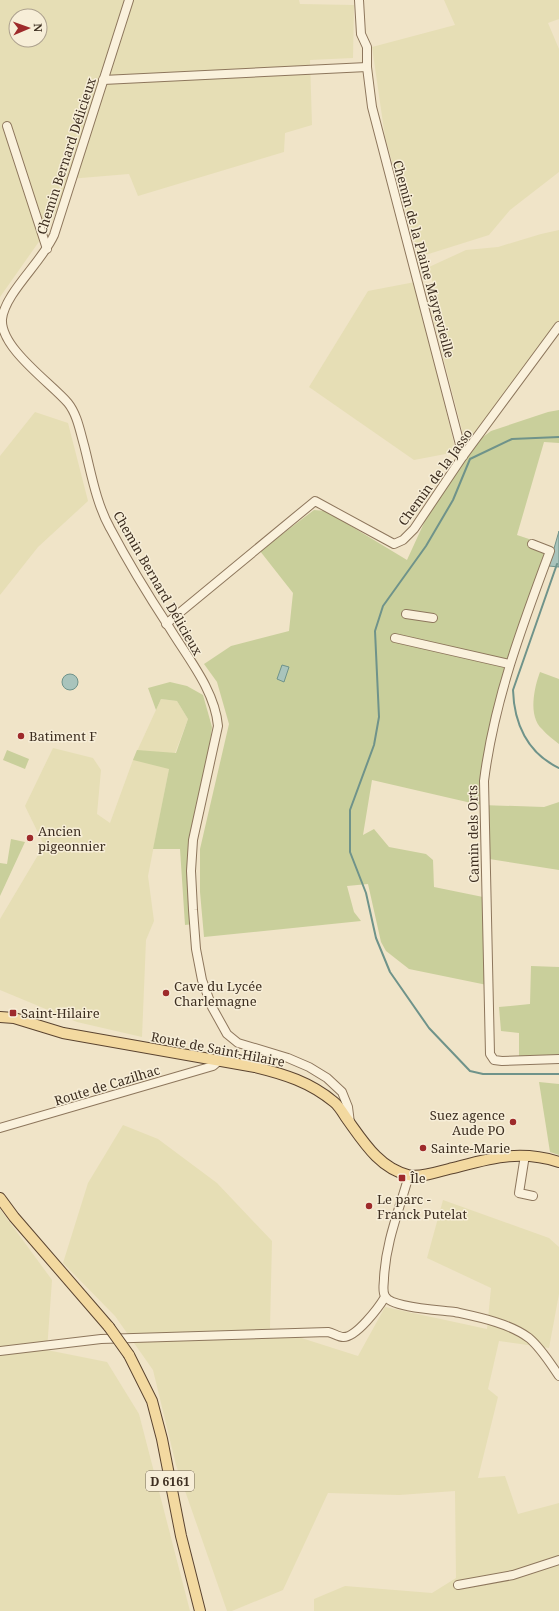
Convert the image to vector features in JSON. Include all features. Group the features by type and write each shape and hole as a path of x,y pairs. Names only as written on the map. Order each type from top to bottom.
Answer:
{"main road":[{"name":"Route de Saint-Hilaire","path":"0,1016 14,1018 64,1033 280,1073 304,1082 335,1102 375,1156 390,1168 409,1175 437,1172 511,1155 525,1155 559,1162"},
{"name":"D 6161","path":"0,1198 14,1217 109,1327 129,1355 152,1401 162,1439 181,1536 200,1611"}],"street":[{"name":"Chemin Bernard Délicieux","path":"129,0 69,190 47,249 6,305 1,320 3,330 23,360 69,404 79,424 96,494 109,527 213,700 218,726 193,840 191,871 196,949 202,980 212,1007 227,1034 238,1043 288,1058 309,1067 327,1078 342,1092 348,1107 350,1123"},
{"name":"Chemin de la Plaine Mayrevieille","path":"359,0 361,34 367,47 367,67 372,107 463,456"},
{"path":"103,80 367,67"},
{"path":"7,126 47,249"},
{"name":"Chemin de la Jasso","path":"166,624 315,501 394,544 404,540 414,529 463,456 559,326"},
{"name":"Camin dels Orts","path":"532,544 550,551 509,664 487,752 484,781 490,1054 494,1060 502,1061 559,1059"},
{"path":"406,614 433,618"},
{"path":"395,638 509,664"},
{"name":"Route de Cazilhac","path":"0,1128 213,1066 219,1061"},
{"path":"525,1155 519,1193 533,1196"},
{"path":"409,1175 393,1223 387,1248 384,1267 383,1292 385,1297 389,1301 399,1304 454,1312 514,1330 529,1338 544,1354 559,1376"},
{"path":"0,1351 100,1339 328,1332 347,1337 351,1336 363,1324 385,1297"},
{"path":"458,1585 513,1575 559,1560"}],"shaded area":[{"path":"0,0 299,0 300,4 354,5 353,58 310,60 312,125 285,133 284,152 138,196 129,174 69,179 50,226 0,297"},
{"path":"444,0 559,0 559,19 548,23 559,49 559,172 510,210 489,235 419,257 385,137 372,47 455,25"},
{"path":"559,230 559,322 467,449 431,311 435,294 429,267 466,250 498,247"},
{"path":"415,282 456,452 414,460 309,387 368,291"},
{"path":"35,412 68,423 88,501 38,547 0,595 0,456"},
{"path":"161,699 177,701 188,719 169,769 148,876 154,921 146,940 142,1037 77,1022 0,990 0,919 44,845 25,806 53,748 93,758 101,770 97,814 110,823 133,760"},
{"path":"123,1125 158,1139 217,1183 272,1241 270,1328 358,1356 385,1307 487,1329 491,1288 427,1258 443,1200 549,1238 559,1247 559,1294 549,1348 499,1341 488,1389 498,1397 478,1478 505,1476 518,1514 559,1503 559,1611 314,1611 314,1599 345,1586 432,1593 456,1578 455,1491 399,1495 328,1493 283,1590 232,1611 227,1611 176,1465 153,1370 115,1316 63,1263 88,1183"},
{"path":"0,1209 52,1280 47,1350 107,1362 139,1414 190,1611 0,1611"}],"green space":[{"path":"559,410 559,443 544,442 517,535 550,546 507,661 481,805 544,807 559,802 559,870 483,858 480,805 372,780 363,835 374,829 389,847 426,854 433,860 434,887 483,897 487,985 409,969 386,951 381,942 368,884 347,886 354,912 361,921 204,937 200,892 200,849 229,724 217,682 204,664 231,646 289,631 293,593 260,551 314,510 326,511 407,560 440,488 467,449 491,431 548,412"},
{"path":"540,672 559,679 559,744 542,729 535,717 534,694"},
{"path":"170,682 187,686 203,695 212,727 205,785 193,840 194,924 185,925 180,849 153,849 169,769 133,760 137,750 176,753 188,719 177,701 161,699 156,710 148,688"},
{"path":"7,750 29,759 25,769 3,760"},
{"path":"11,839 25,842 0,896 0,863 7,864"},
{"path":"531,966 559,967 559,1056 519,1058 519,1033 501,1031 499,1007 530,1004"},
{"path":"539,1082 559,1084 559,1155 550,1152"}],"water":[{"path":"559,531 559,567 549,566"},
{"path":"282,665 289,667 284,682 277,679"},
{"path":"70,674 76,676 78,682 76,688 70,690 64,688 62,682 64,676"}],"waterway":[{"path":"559,437 512,439 470,459 453,500 426,546 383,606 375,631 379,717 374,745 350,810 350,852 366,893 376,938 390,972 429,1028 470,1071 483,1074 559,1074"},
{"path":"557,564 513,690 516,714 524,736 538,754 559,768"}],"place":[{"name":"Batiment F","path":"21,736"},
{"name":"Ancien pigeonnier","path":"30,838"},
{"name":"Cave du Lycée Charlemagne","path":"166,993"},
{"name":"Saint-Hilaire","path":"13,1013"},
{"name":"Suez agence Aude PO","path":"513,1122"},
{"name":"Sainte-Marie","path":"423,1148"},
{"name":"Île","path":"402,1178"},
{"name":"Le parc - Franck Putelat","path":"369,1206"}]}
